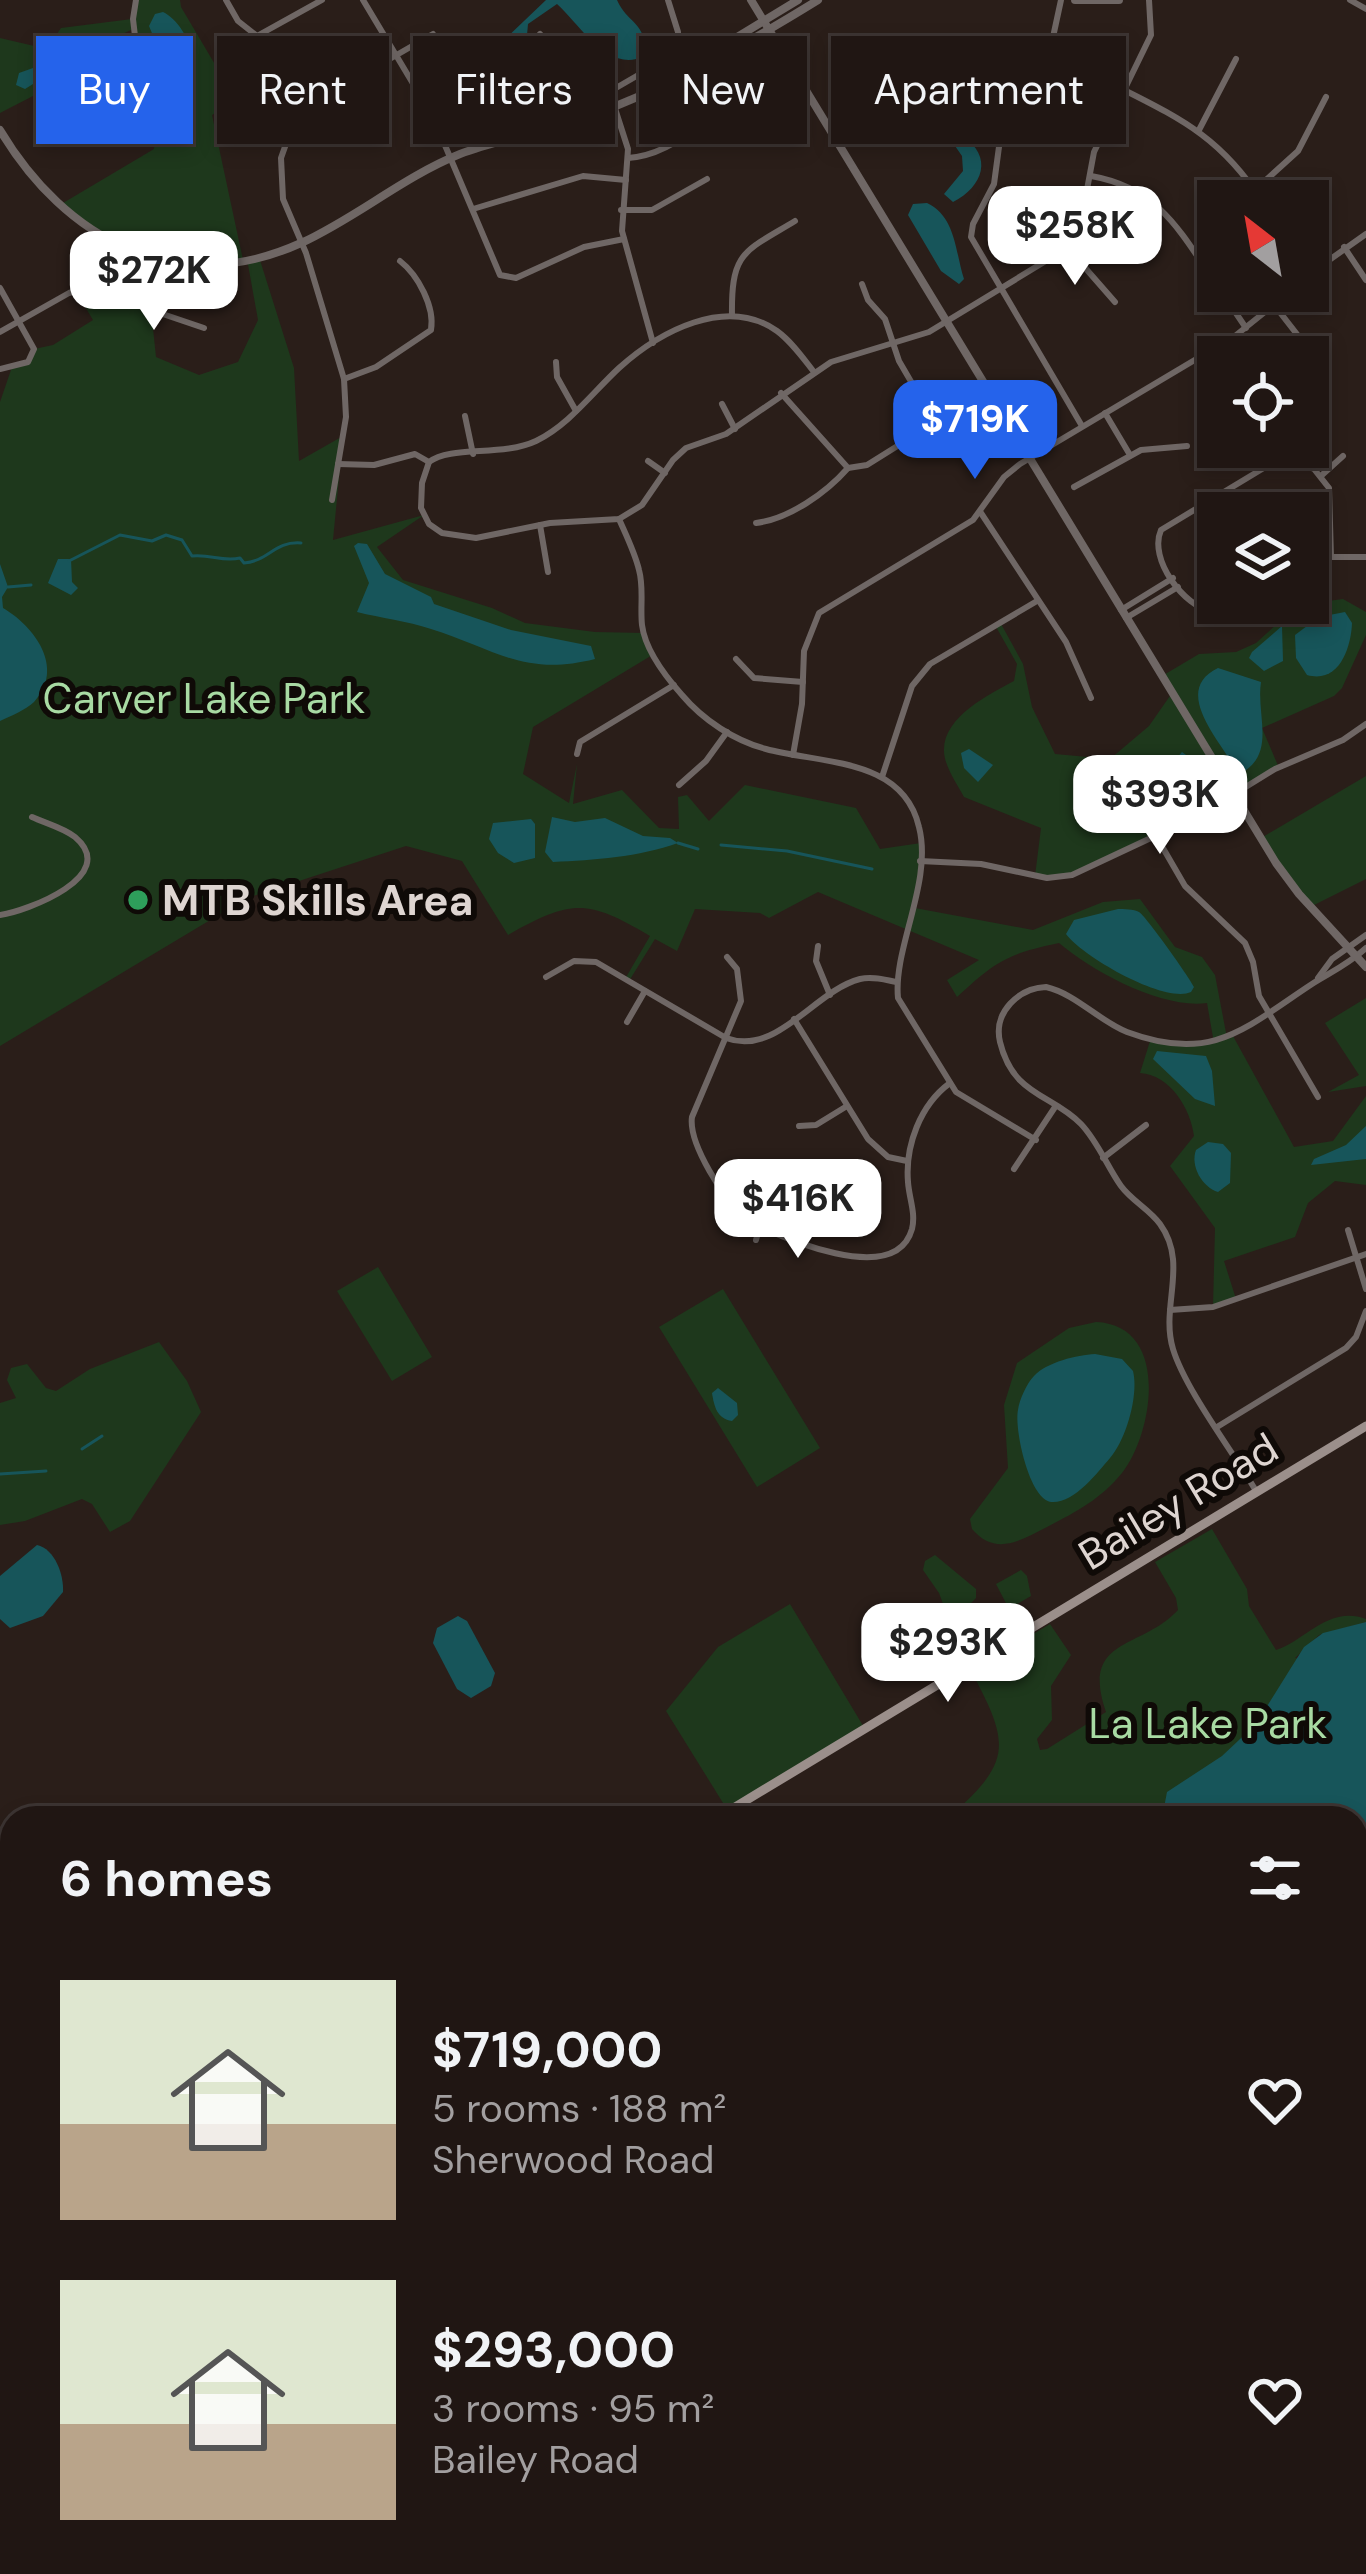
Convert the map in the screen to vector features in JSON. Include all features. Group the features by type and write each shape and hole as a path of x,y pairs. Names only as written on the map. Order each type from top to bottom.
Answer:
{"main road":[{"name":"Bailey Road","path":"736,1806 1366,1426"}],"street":[{"path":"135,36 136,0"},
{"path":"226,0 257,36 322,0"},
{"path":"364,0 430,110 496,270 506,278 517,278 587,245 624,239"},
{"path":"615,86 678,53 678,28 668,0"},
{"path":"751,0 1288,880 1366,967"},
{"path":"0,130 26,172 58,206 90,230 133,250 170,260 219,262 259,257 301,243 451,158 616,106 686,78 798,0"},
{"path":"766,25 818,0"},
{"path":"1053,36 1060,0"},
{"path":"1075,0 1119,0"},
{"path":"1126,86 1151,35 1149,0"},
{"path":"1350,0 1366,9"},
{"path":"389,57 433,34"},
{"path":"1199,130 1236,59"},
{"path":"1126,91 1199,130 1247,180"},
{"path":"1266,180 1298,151 1326,98"},
{"path":"616,106 628,158 621,210 624,239 653,343"},
{"path":"287,144 280,165 284,202 344,379 346,413 332,500"},
{"path":"628,158 671,144"},
{"path":"998,144 994,184 971,237 1082,426"},
{"path":"814,372 772,328 732,316 706,318 653,343 550,433 527,445 501,452 442,454 429,462 421,508 434,530 476,538 539,525 619,519 642,506 686,448 735,429 781,393 843,356 929,332 1066,246 1084,215 1098,144"},
{"path":"473,208 583,176 626,180"},
{"path":"1090,176 1119,183 1153,201 1197,256"},
{"path":"621,210 652,210 707,178"},
{"path":"732,316 731,284 740,259 795,221"},
{"path":"1329,257 1366,234"},
{"path":"1066,246 1115,302"},
{"path":"1343,247 1366,280"},
{"path":"118,297 133,250"},
{"path":"344,379 374,369 431,331 431,314 413,271 400,261"},
{"path":"756,523 774,520 848,468 867,465 918,435 928,422 927,410 899,361 885,319 868,300 862,284"},
{"path":"0,288 34,345 24,364 0,369"},
{"path":"0,332 74,290 92,289 204,328"},
{"path":"1235,312 1246,328"},
{"path":"1233,336 1267,312"},
{"path":"1280,312 1298,336"},
{"path":"793,755 806,640 819,613 981,513 1004,476 1029,458 1197,358"},
{"path":"556,362 557,377 576,411"},
{"path":"781,393 848,468"},
{"path":"722,404 735,429"},
{"path":"1105,413 1130,455"},
{"path":"465,416 473,454"},
{"path":"1074,487 1142,449 1187,446"},
{"path":"338,464 374,465 415,454 429,462"},
{"path":"1322,475 1343,456"},
{"path":"648,461 664,473"},
{"path":"1197,607 1175,582 1156,547 1157,535 1274,463 1298,462 1322,475 1332,502 1331,557 1366,557"},
{"path":"981,513 1066,642 1091,698"},
{"path":"619,519 639,569 644,635 674,685 696,709 727,732 766,750 858,767 882,777 904,796 916,815 921,838 914,916 897,982 902,1005 950,1083 970,1103 1036,1140"},
{"path":"539,525 548,572"},
{"path":"1124,614 1175,582"},
{"path":"882,777 917,678 930,664 1037,601"},
{"path":"736,659 754,678 803,682"},
{"path":"577,754 580,742 674,685"},
{"path":"920,861 981,864 1053,878 1078,873 1234,795 1275,769 1352,736 1366,724"},
{"path":"679,785 706,761 727,732"},
{"path":"0,915 44,903 75,881 85,867 85,852 76,838 32,817"},
{"path":"1156,836 1185,886 1246,945 1257,992 1318,1097"},
{"path":"1316,981 1329,962 1366,935"},
{"path":"818,946 816,961 830,995"},
{"path":"1256,1492 1174,1352 1170,1310 1175,1270 1167,1235 1152,1214 1125,1192 1080,1123 1029,1091 999,1040 1003,1015 1028,989 1056,989 1120,1029 1183,1044 1222,1041 1270,1015 1366,948"},
{"path":"727,957 736,969 741,992 692,1118 691,1133 745,1219 850,1257 886,1255 903,1244 912,1228 908,1161 924,1110 950,1083"},
{"path":"546,977 570,963 586,960 603,965 726,1038 745,1043 758,1041 865,978 897,982"},
{"path":"627,1022 645,992"},
{"path":"794,1018 880,1153 908,1161"},
{"path":"799,1126 816,1125 847,1106"},
{"path":"1014,1169 1055,1107"},
{"path":"1103,1158 1146,1125"},
{"path":"756,1240 760,1226"},
{"path":"1348,1230 1361,1256 1366,1289"},
{"path":"1170,1310 1213,1307 1361,1256"},
{"path":"1217,1426 1346,1348 1366,1311"}],"green space":[{"path":"136,0 180,0 217,68 217,112 212,115 243,260 188,262 133,250 58,206 154,149 154,144 193,144 193,36 134,36 133,29 118,36 56,36 61,28 132,19"},
{"path":"0,38 36,46 36,94 0,113"},
{"name":"Carver Lake Park","path":"259,257 294,368 299,461 343,436 333,540 424,515 377,547 403,580 525,623 644,633 654,654 533,727 523,774 569,803 577,764 573,804 622,790 659,828 679,829 678,797 687,795 709,821 745,785 856,808 880,849 921,843 915,908 1033,930 1103,902 1140,899 1175,947 1202,957 1215,975 1227,1038 1233,1036 1294,1147 1333,1141 1366,1096 1366,1185 1335,1181 1308,1203 1295,1237 1224,1261 1236,1299 1213,1307 1215,1228 1170,1166 1194,1136 1192,1126 1170,1087 1140,1073 1151,1038 1192,1045 1214,1043 1207,1003 1170,1000 1129,986 1059,943 1003,961 957,997 947,980 979,960 818,892 769,918 760,913 695,909 677,951 655,939 629,981 625,979 650,936 610,915 579,908 548,915 508,935 462,861 406,846 247,898 0,1046 0,402 12,367 24,364 34,349 53,345 93,320 75,290 80,288 151,309 156,357 199,375 238,362 258,320 247,259"},
{"path":"1343,599 1366,612 1366,635 1334,696 1262,728 1279,768 1202,814 1072,875 1035,876 1041,828 964,797 948,766 944,748 954,723 1014,681 1017,664 995,625 1000,622 1023,664 1032,707 1055,754 1110,759 1149,726 1172,693 1162,676 1199,654 1236,652 1256,643 1277,624 1329,624 1329,601"},
{"path":"1366,776 1366,879 1310,907 1261,838"},
{"path":"1366,998 1366,1086 1328,1092 1359,1075 1325,1023"},
{"path":"378,1267 432,1357 392,1381 337,1291"},
{"path":"723,1289 820,1448 757,1487 659,1327"},
{"path":"1096,1322 1120,1328 1136,1341 1145,1360 1147,1408 1133,1455 1114,1482 1078,1510 1018,1541 990,1542 972,1529 970,1519 1008,1468 1004,1405 1017,1363 1069,1328"},
{"path":"159,1342 187,1381 201,1412 130,1521 110,1532 92,1504 82,1499 25,1521 0,1525 0,1403 16,1398 7,1380 11,1368 27,1364 46,1388 56,1391 90,1369"},
{"name":"La Lake Park","path":"1212,1529 1276,1650 1328,1621 1352,1616 1366,1619 1319,1635 1295,1658 1366,1668 1366,1806 961,1806 984,1782 998,1751 993,1717 971,1671 1050,1624 1071,1655 1051,1686 1052,1720 1037,1739 1040,1750 1047,1749 1106,1712 1100,1688 1108,1657 1178,1610 1155,1562"},
{"path":"935,1555 976,1589 976,1598 963,1611 957,1642 939,1593 923,1570 925,1561"},
{"path":"1021,1570 1031,1596 1009,1609 996,1584"},
{"path":"790,1604 865,1729 736,1806 725,1806 666,1711 718,1647"}],"water":[{"path":"546,0 617,0 642,36 639,58 619,58 615,56 615,36 587,36 557,4 528,24 528,36 508,36"},
{"path":"155,14 168,15 185,36 153,36 149,26"},
{"path":"36,67 36,82 25,89 16,85 19,73"},
{"path":"954,144 972,144 981,171 972,188 953,202 944,194 963,171 962,156"},
{"path":"927,203 949,226 964,279 959,284 941,271 908,215 913,204"},
{"path":"367,544 385,574 431,597 434,604 511,630 591,646 595,659 529,663 422,626 357,612 369,583 354,546"},
{"path":"58,559 71,559 72,582 78,588 71,595 48,583"},
{"path":"0,564 8,587 3,608 35,637 47,676 34,702 0,721"},
{"path":"1345,612 1352,623 1349,643 1335,669 1307,675 1296,658 1295,635 1310,624 1329,624 1329,615"},
{"path":"1282,626 1283,661 1264,671 1249,658"},
{"path":"1218,668 1261,682 1262,743 1253,764 1243,772 1235,768 1219,743 1199,701 1205,677"},
{"path":"969,749 993,765 978,782 964,768 961,753"},
{"path":"1182,752 1203,770 1208,789 1206,797 1179,810 1170,806 1164,773"},
{"path":"552,817 575,822 605,818 643,836 678,843 632,855 553,862 545,852"},
{"path":"531,819 535,858 514,863 498,853 489,839 493,823"},
{"path":"1118,909 1143,916 1191,981 1191,992 1163,991 1125,976 1066,934 1074,920"},
{"path":"1157,1051 1206,1056 1215,1106 1195,1099 1153,1059"},
{"path":"1366,1126 1366,1159 1311,1165 1314,1159 1346,1145"},
{"path":"1208,1142 1223,1144 1231,1153 1230,1183 1218,1192 1202,1181 1196,1169 1196,1150"},
{"path":"1095,1354 1122,1359 1133,1371 1130,1417 1116,1450 1092,1479 1068,1498 1051,1502 1036,1489 1025,1462 1017,1419 1020,1401 1029,1383 1046,1367"},
{"path":"718,1388 737,1403 738,1415 732,1421 715,1407 712,1393"},
{"path":"37,1545 57,1564 63,1592 43,1616 10,1628 0,1619 0,1576"},
{"path":"458,1616 467,1621 495,1673 491,1686 471,1698 457,1689 433,1643 437,1628"},
{"path":"1366,1622 1366,1806 1164,1806 1167,1792 1222,1756 1256,1724 1304,1647 1323,1633"}],"waterway":[{"path":"69,561 120,535 152,541 166,535 182,540 192,556 240,558 244,563 284,545 301,543"},
{"path":"8,587 31,585"},
{"path":"678,843 698,849"},
{"path":"721,845 787,851 872,869"},
{"path":"82,1449 102,1436"},
{"path":"0,1474 46,1471"}],"place":[{"name":"MTB Skills Area","path":"138,900"}]}
